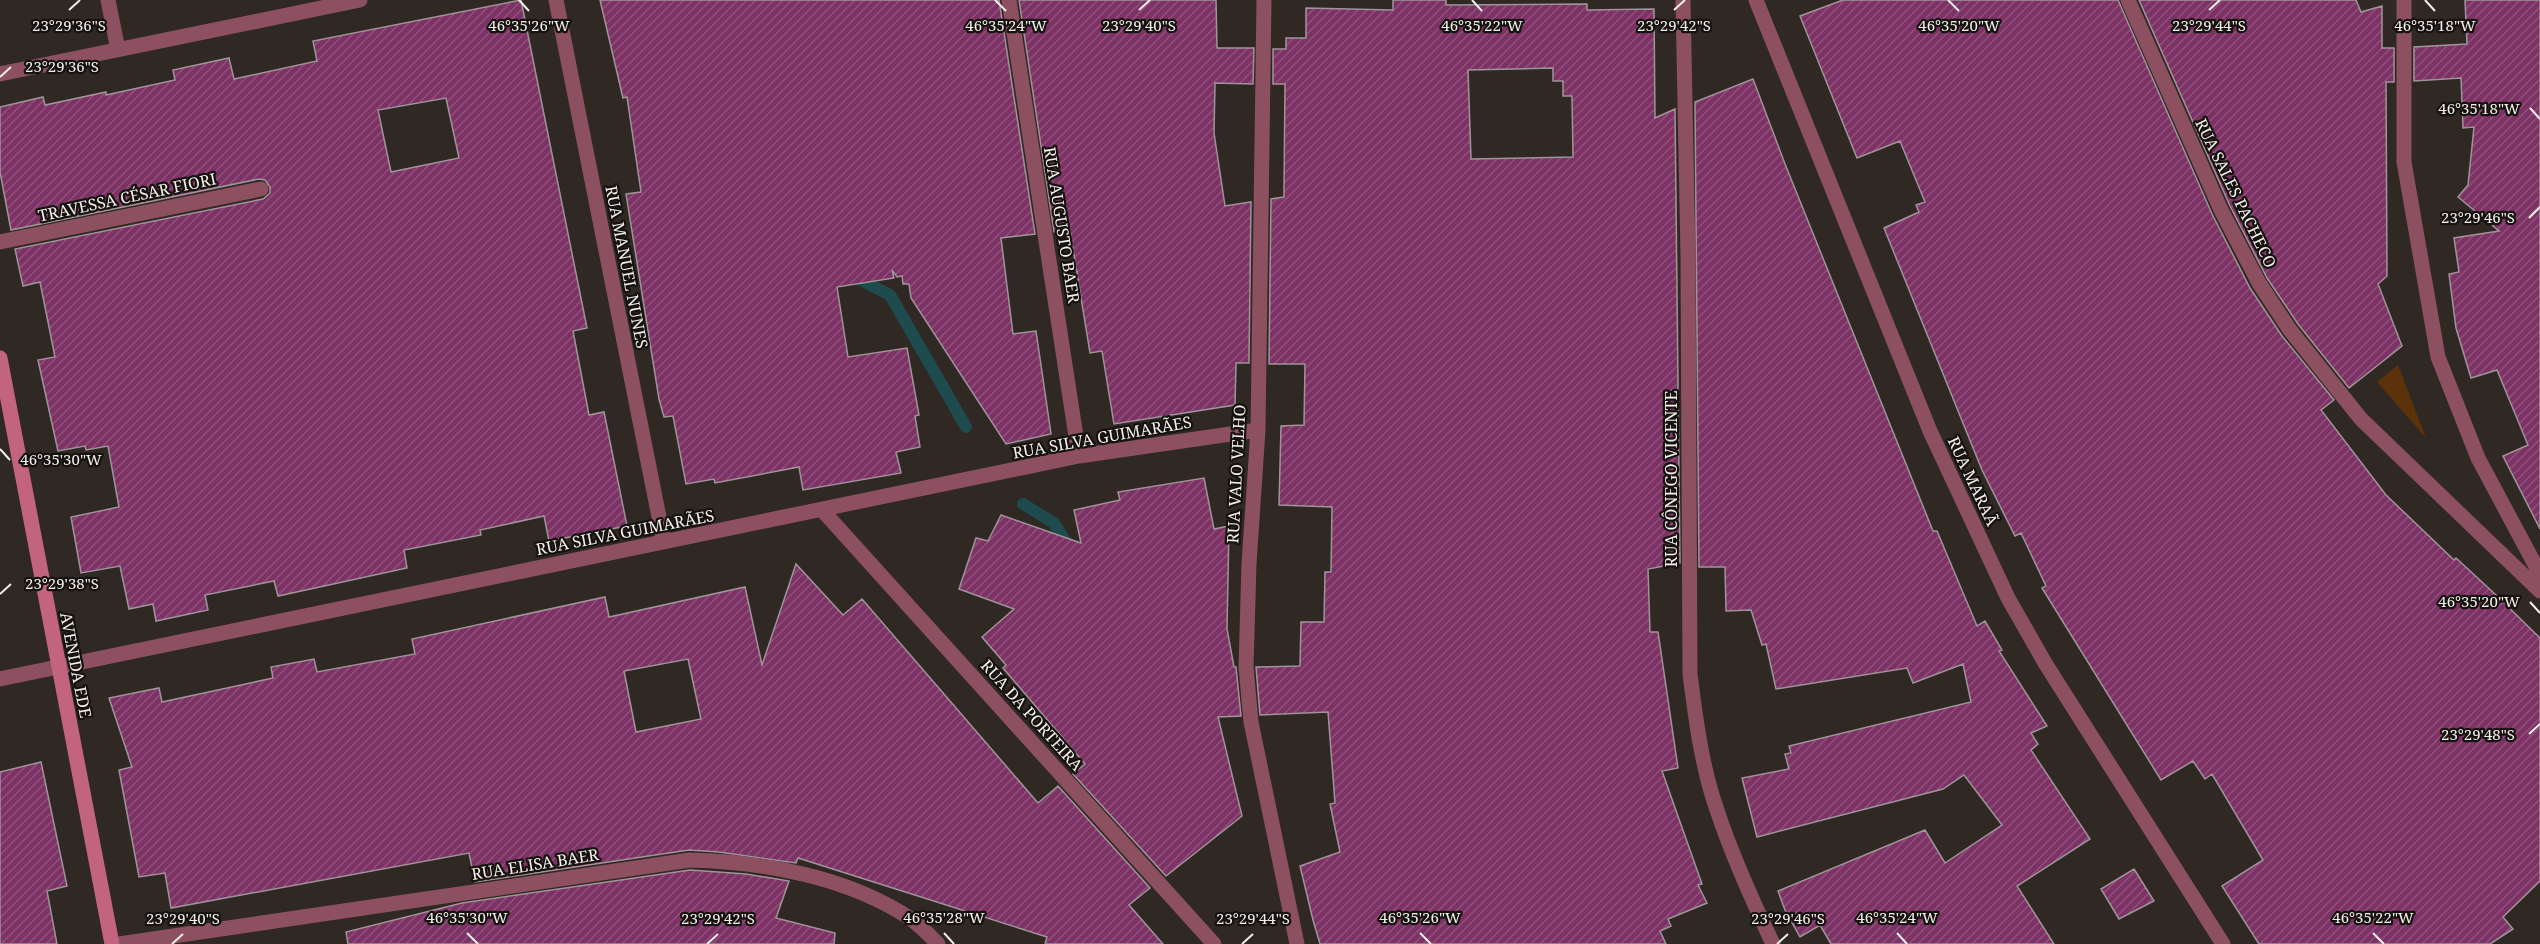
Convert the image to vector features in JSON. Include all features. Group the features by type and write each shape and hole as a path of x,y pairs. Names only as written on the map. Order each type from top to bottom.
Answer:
{"main road":[{"name":"AVENIDA EDE","path":"0,358 112,944"}],"street":[{"path":"108,0 118,51"},
{"path":"0,74 360,0"},
{"name":"RUA MANUEL NUNES","path":"556,0 664,542"},
{"name":"RUA AUGUSTO BAER","path":"1009,0 1078,456"},
{"name":"RUA VALO VELHO","path":"1264,0 1258,430 1249,564 1246,667 1251,722 1298,944"},
{"name":"RUA CÔNEGO VICENTE","path":"1683,0 1688,269 1690,674 1699,741 1717,812 1754,904 1773,944"},
{"name":"RUA MARAÃ","path":"1756,0 1930,431 2008,598 2045,663 2223,944"},
{"name":"RUA SALES PACHECO","path":"2128,0 2220,210 2259,283 2290,330 2361,419 2540,591"},
{"path":"2404,0 2404,162 2438,357 2478,458 2540,574"},
{"name":"TRAVESSA CÉSAR FIORI","path":"0,242 261,189"},
{"name":"RUA SILVA GUIMARÃES","path":"0,679 823,511 1078,456 1258,430"},
{"name":"RUA DA PORTEIRA","path":"823,511 1214,944"},
{"name":"RUA ELISA BAER","path":"119,944 690,860 726,861 764,866 832,883 885,903 914,921 938,944"}],"shaded area":[{"path":"2398,365 2426,438 2377,382"}],"building":[{"path":"521,0 587,328 573,331 589,415 604,412 627,526 549,541 544,516 480,530 481,535 404,550 407,568 278,596 274,581 205,595 208,610 156,621 153,604 129,609 120,566 81,573 71,517 119,507 108,446 86,450 85,446 58,451 38,360 55,357 40,282 23,286 15,249 263,199 270,193 270,187 265,180 259,179 11,230 0,172 0,107 43,97 45,105 106,92 106,95 175,80 173,70 229,58 234,79 317,61 313,41","holes":["446,98 459,158 391,172 378,110"]},
{"path":"600,0 999,0 1035,234 1001,238 1013,334 1036,331 1051,434 1006,444 911,298 909,284 903,284 902,276 897,277 892,270 894,278 837,287 848,357 907,348 919,415 915,416 920,447 896,452 901,473 803,490 799,467 715,483 714,479 686,484 673,416 664,417 659,399 626,194 641,192 627,97 623,98"},
{"path":"1019,0 1216,0 1217,48 1254,48 1253,84 1215,83 1214,133 1225,206 1251,202 1249,363 1236,363 1235,405 1114,424 1102,351 1090,353 1070,230 1054,232"},
{"path":"1393,0 1446,0 1446,5 1587,4 1587,10 1654,9 1655,118 1675,109 1680,563 1648,569 1650,632 1658,632 1678,768 1662,771 1702,884 1698,885 1707,903 1668,919 1671,926 1660,931 1666,944 1320,944 1300,866 1340,852 1330,804 1335,803 1328,712 1260,715 1256,667 1300,666 1301,622 1324,622 1325,572 1331,572 1332,507 1279,505 1281,426 1304,425 1305,364 1269,364 1271,199 1284,197 1285,84 1273,84 1273,49 1286,49 1286,38 1306,38 1306,8 1393,10","holes":["1553,68 1553,81 1563,81 1563,96 1572,96 1573,157 1471,159 1468,70"]},
{"path":"1843,0 2118,0 2212,214 2250,288 2282,336 2334,400 2321,410 2386,495 2540,638 2540,881 2503,917 2513,929 2490,944 2259,944 2222,886 2263,860 2212,774 2205,779 2193,761 2161,780 2042,588 2046,586 2021,533 2015,536 1982,470 1884,228 1919,212 1916,205 1925,202 1900,141 1857,158 1800,16"},
{"path":"2139,0 2356,0 2361,12 2382,6 2382,48 2394,48 2394,82 2386,82 2387,276 2378,284 2402,346 2349,388 2298,324 2267,278 2230,206"},
{"path":"2465,0 2540,0 2540,529 2503,456 2528,445 2497,370 2471,378 2456,328 2449,274 2459,272 2454,238 2499,231 2458,197 2468,185 2474,127 2463,128 2461,78 2414,81 2414,47 2467,44"},
{"path":"1753,79 1933,531 1937,531 1977,626 1985,621 2002,650 1999,651 2047,726 2031,733 2038,744 2031,750 2090,839 2017,886 2054,944 1831,944 1820,925 1800,937 1785,910 1778,891 1925,830 1945,863 2002,825 1964,775 1943,789 1757,837 1742,778 1789,769 1785,754 1791,753 1789,746 1971,702 1963,664 1913,683 1907,668 1776,689 1766,644 1762,645 1751,610 1726,611 1725,567 1699,567 1695,102"},
{"path":"1204,478 1214,529 1229,526 1227,629 1234,667 1236,667 1241,716 1218,717 1242,816 1166,876 1073,774 1085,764 1003,668 1006,665 982,637 1014,609 959,589 976,538 988,541 1001,515 1081,543 1074,510 1120,500 1118,492"},
{"path":"796,564 843,615 862,599 1038,803 1058,786 1150,888 1129,905 1163,944 1045,944 1047,937 798,858 796,863 689,850 475,882 469,853 171,908 165,873 139,877 119,770 132,767 109,698 159,688 162,702 273,678 271,667 314,659 317,672 415,654 412,639 605,597 609,617 745,587 762,665","holes":["688,659 701,719 636,732 624,671"]},
{"path":"41,762 67,886 47,891 57,944 0,944 0,772"},
{"path":"2134,869 2154,901 2119,919 2101,889"},
{"path":"690,870 746,874 789,881 776,918 835,933 834,944 348,944 346,932 462,903"}],"waterway":[{"path":"853,276 890,295 966,427"},
{"path":"1023,504 1054,523 1070,549"}]}
